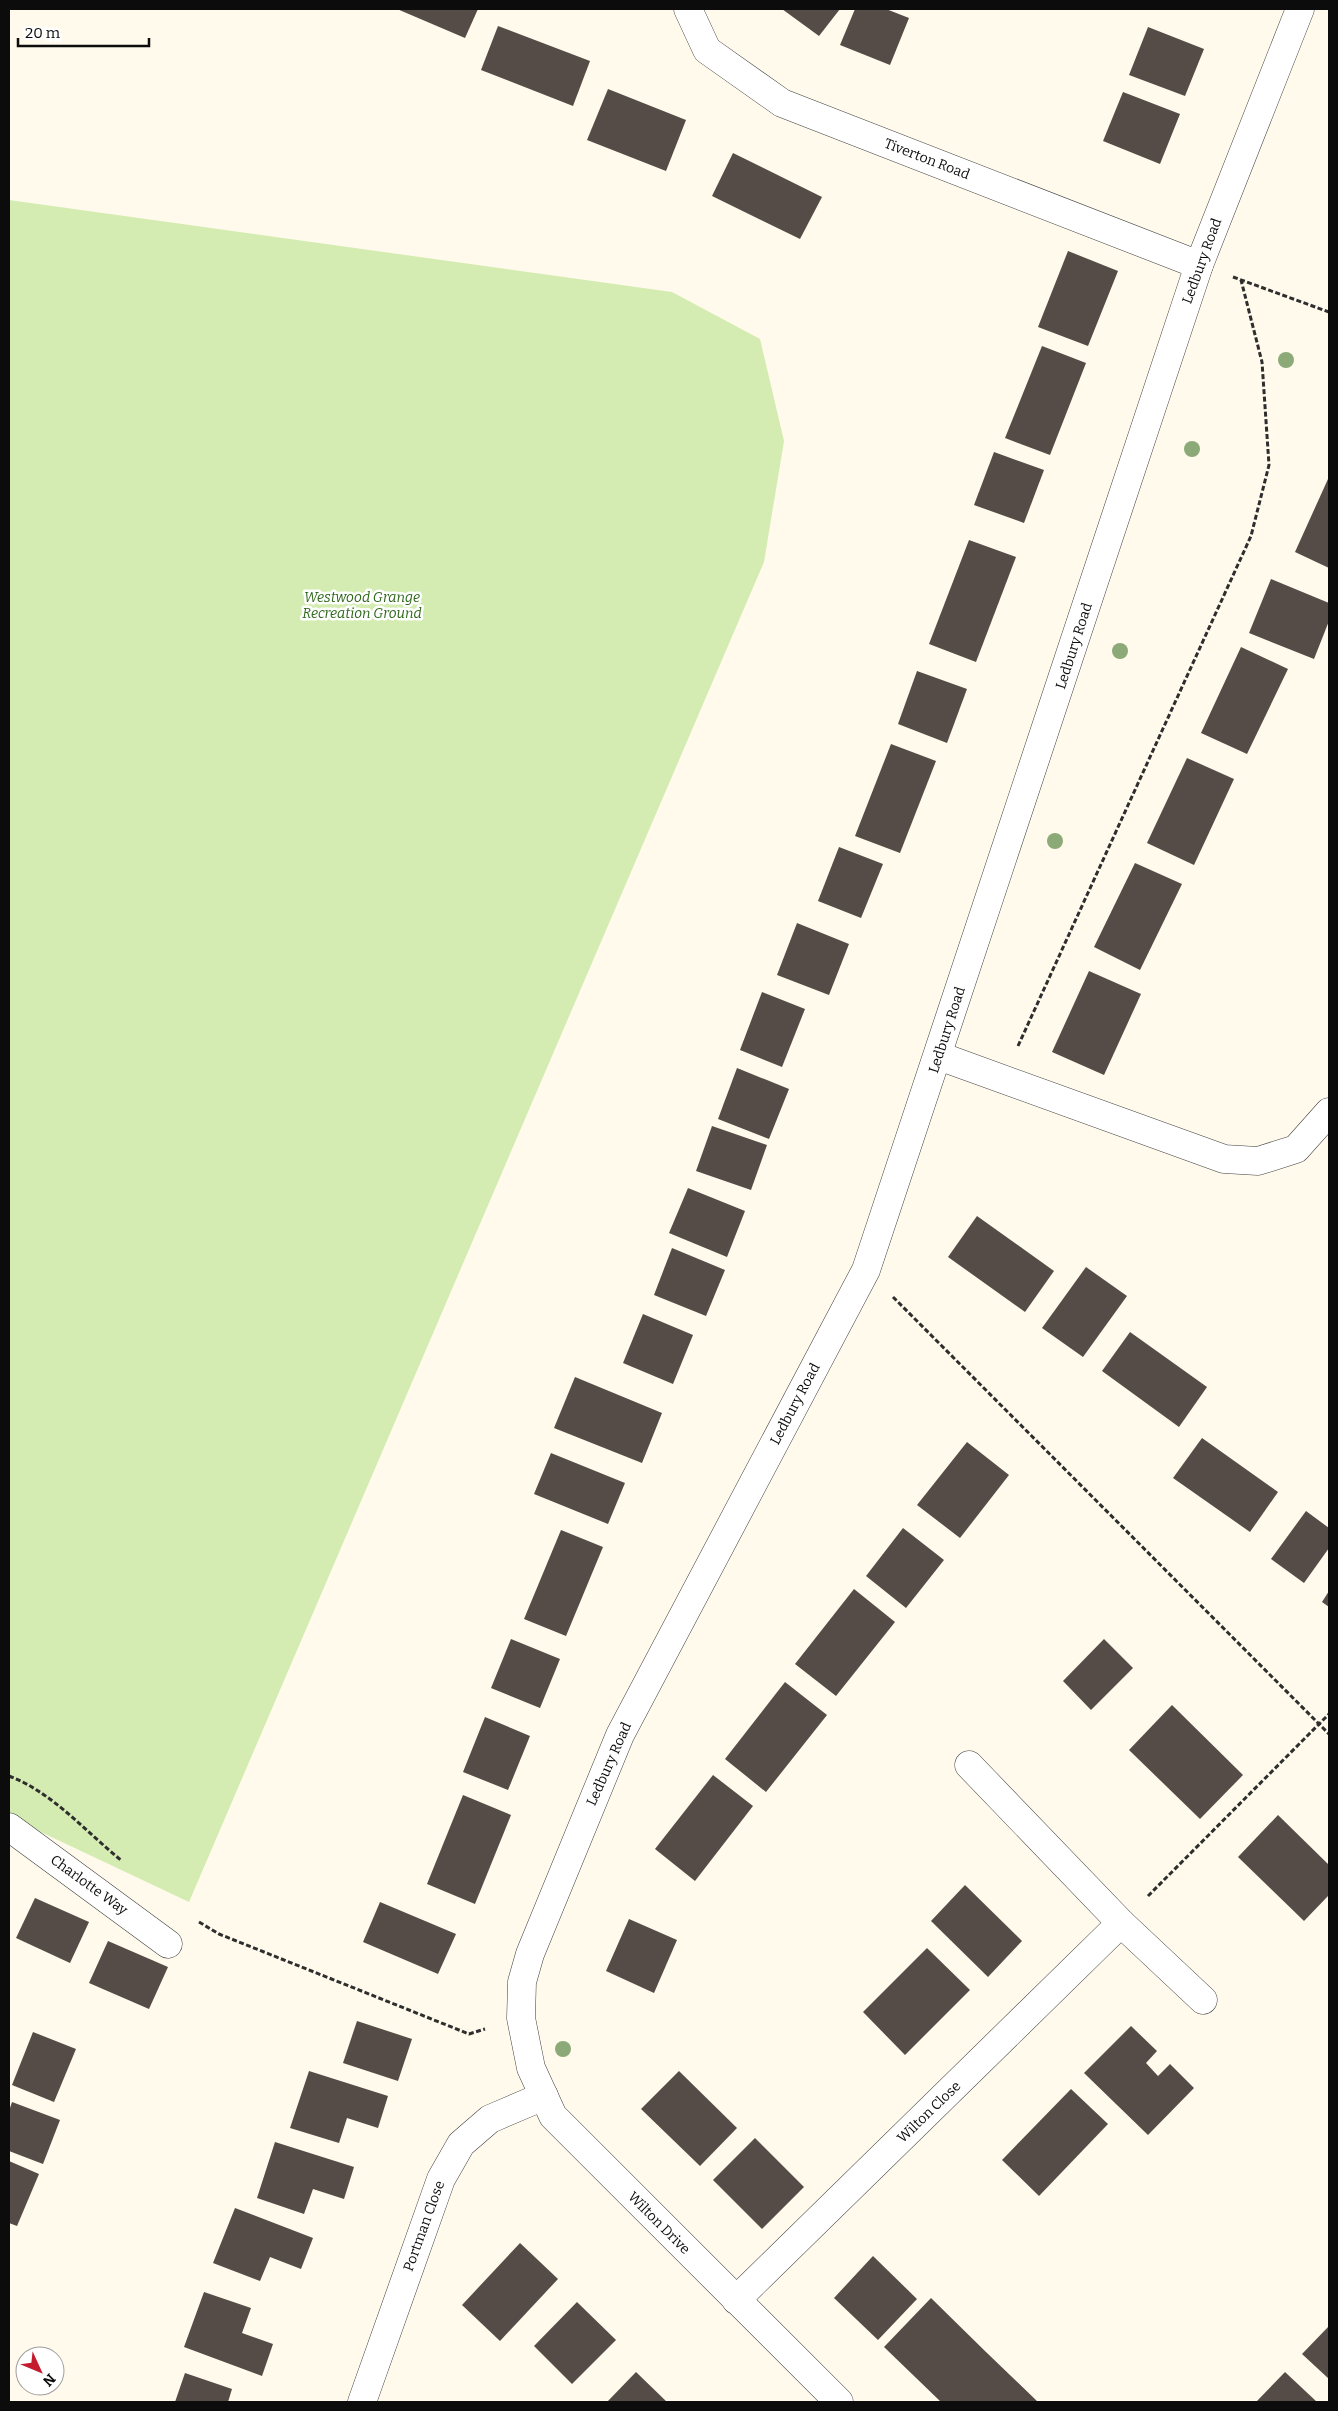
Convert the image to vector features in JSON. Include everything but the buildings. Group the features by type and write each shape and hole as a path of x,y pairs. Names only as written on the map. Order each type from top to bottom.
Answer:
{"street":[{"name":"Tiverton Road","path":"688,9 707,50 782,102 1199,265"},
{"name":"Ledbury Road","path":"521,2018 522,1982 530,1954 620,1735 866,1270 939,1056 1199,265 1300,9"},
{"path":"939,1056 1224,1159 1258,1161 1296,1150 1329,1112"},
{"path":"969,1765 1121,1923 1203,2000"},
{"name":"Charlotte Way","path":"9,1828 168,1944"},
{"name":"Wilton Close","path":"736,2300 1121,1923"},
{"name":"Wilton Drive","path":"521,2018 531,2068 553,2116 838,2402"},
{"name":"Portman Close","path":"362,2402 441,2179 461,2144 490,2119 544,2096"}],"path":[{"path":"1199,265 1329,312"},
{"path":"1003,1080 1251,536 1269,465 1262,362 1241,280"},
{"path":"866,1270 1329,1734"},
{"path":"1121,1923 1329,1714"},
{"path":"9,1776 22,1781 54,1803 128,1865"},
{"path":"197,1920 219,1934 469,2034 521,2018"}],"green space":[{"name":"Westwood Grange Recreation Ground","path":"9,200 672,292 760,339 784,441 764,562 189,1902 9,1817"}]}
